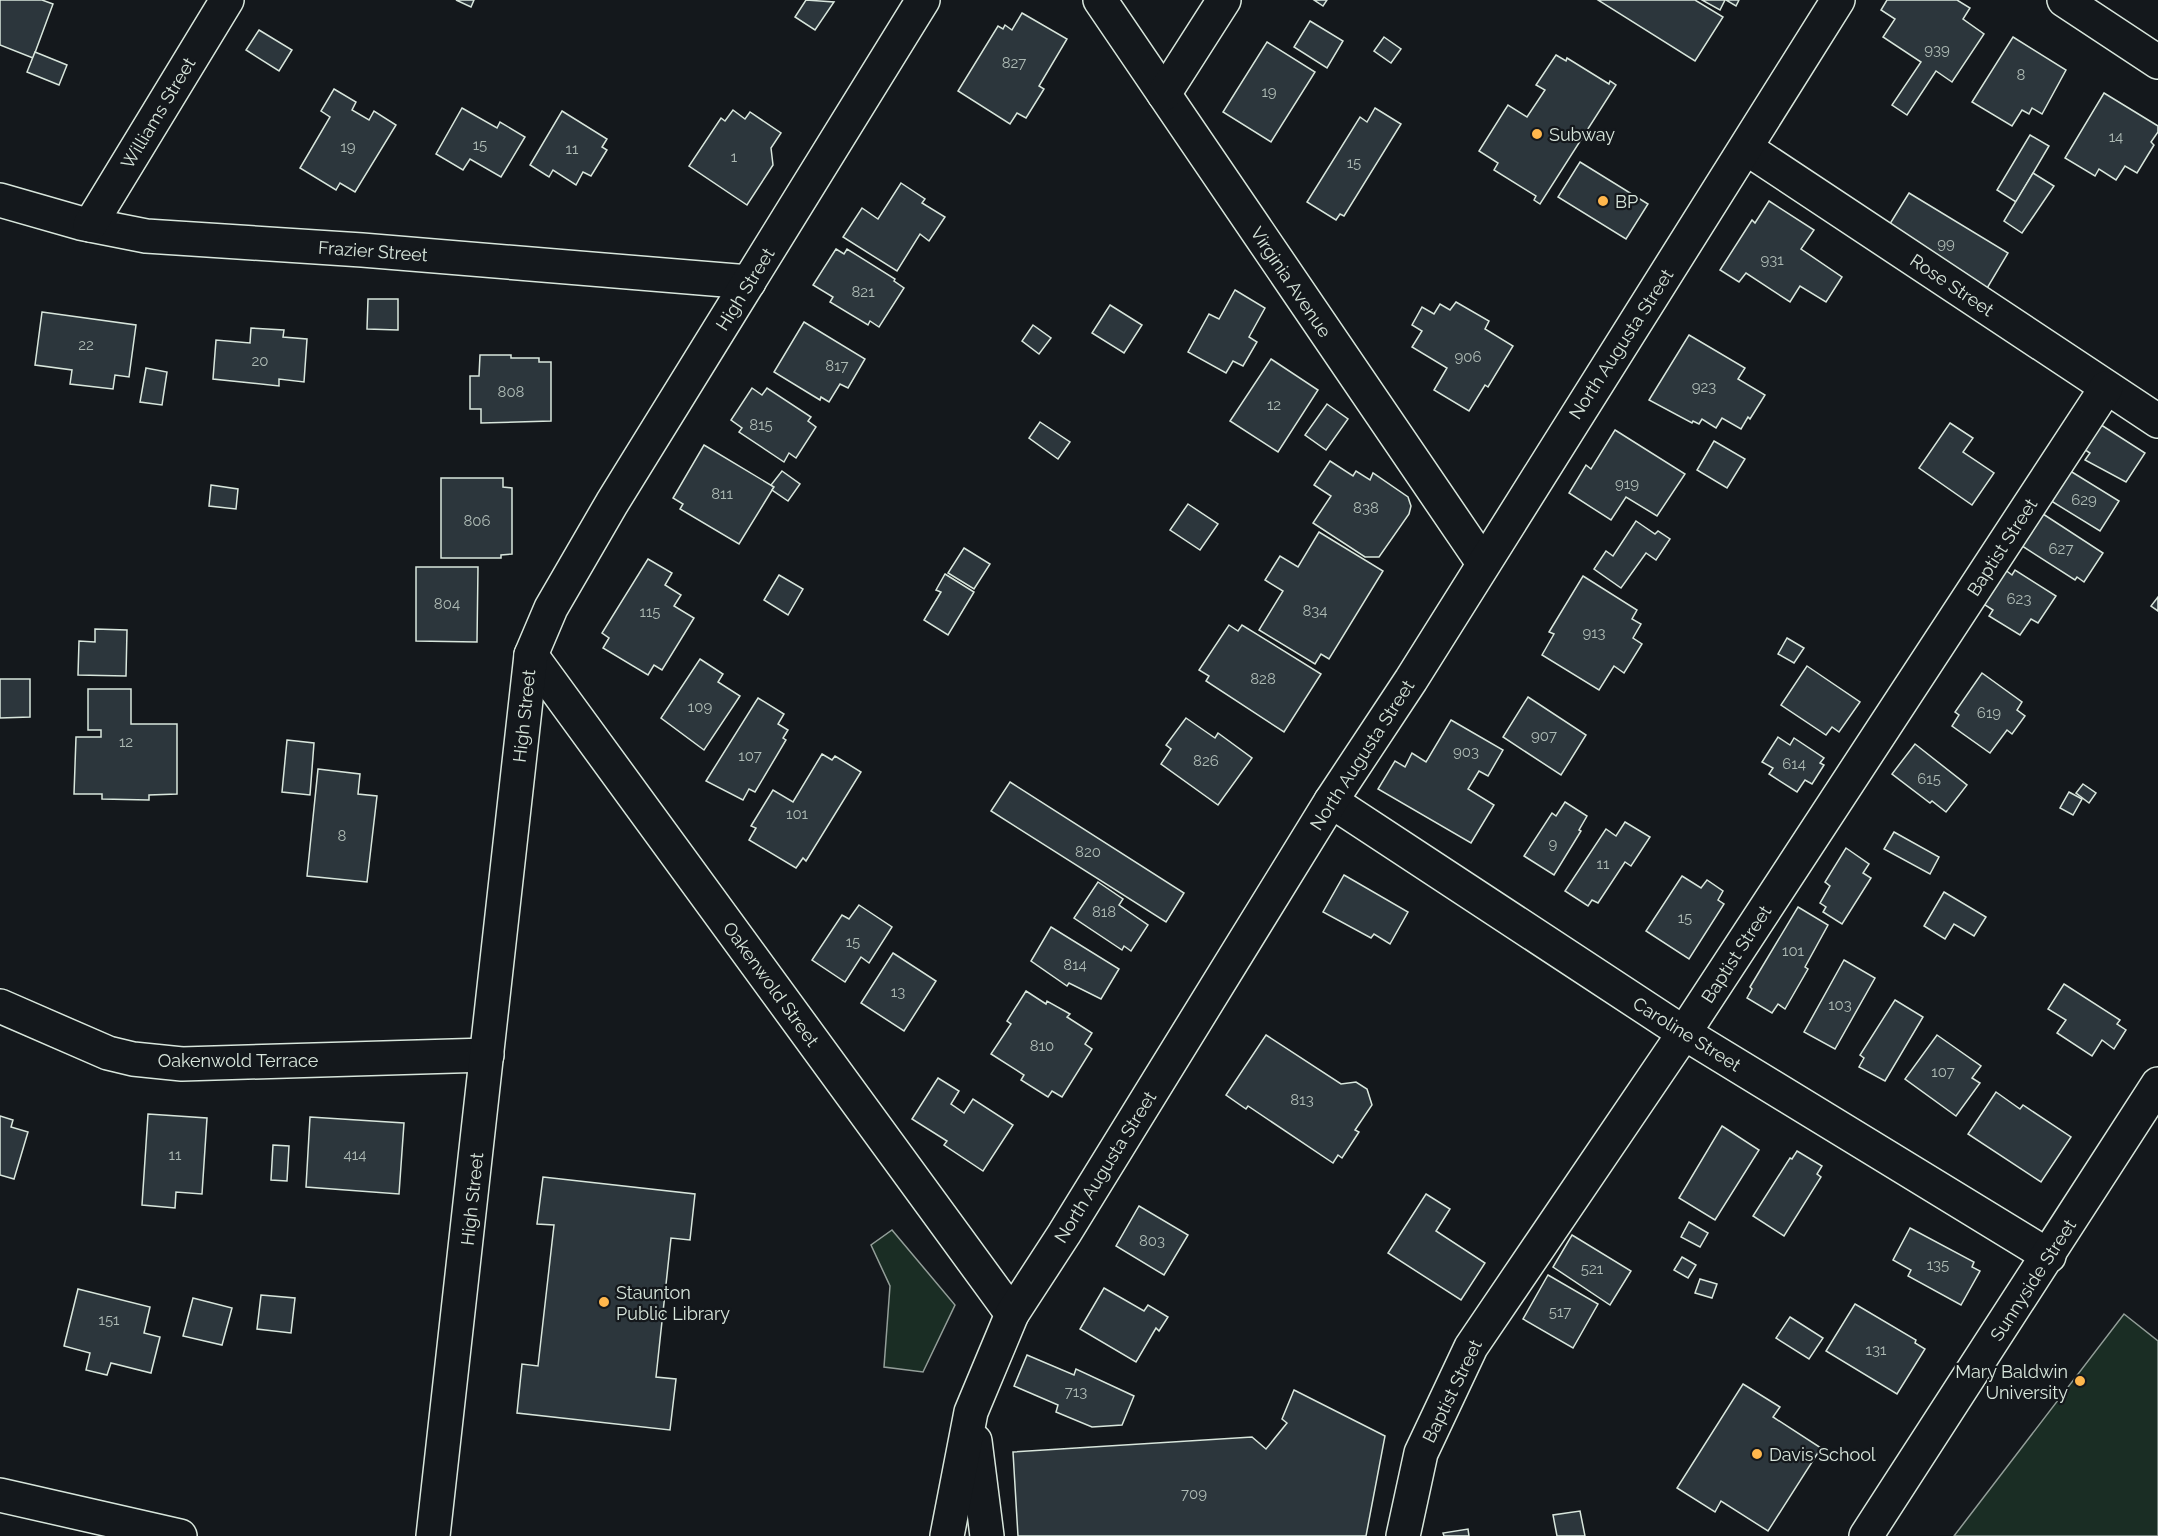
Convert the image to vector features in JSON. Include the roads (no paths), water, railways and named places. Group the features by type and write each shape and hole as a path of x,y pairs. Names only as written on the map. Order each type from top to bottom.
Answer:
{"street":[{"name":"Williams Street","path":"90,225 227,0"},
{"name":"High Street","path":"433,1536 531,655 556,598 923,0"},
{"name":"Virginia Avenue","path":"1100,0 1483,562"},
{"path":"1164,94 1224,0"},
{"name":"North Augusta Street","path":"947,1536 971,1412 1012,1314 1064,1234 1331,801 1411,680 1838,0"},
{"path":"2064,0 2158,62"},
{"name":"Rose Street","path":"1746,148 2106,388 2158,420"},
{"name":"Frazier Street","path":"0,200 90,225 146,236 362,250 749,282"},
{"name":"Baptist Street","path":"1402,1536 1421,1453 1471,1347 1684,1033 2106,388"},
{"name":"Oakenwold Street","path":"531,655 1012,1314"},
{"name":"Caroline Street","path":"1331,801 1684,1033 2049,1256"},
{"name":"Oakenwold Terrace","path":"0,1006 108,1053 133,1059 182,1064 487,1056"},
{"name":"Sunnyside Street","path":"1866,1536 2158,1084"},
{"path":"971,1412 987,1536"},
{"path":"0,1495 180,1536"}],"place":[{"name":"Subway","path":"1537,134"},
{"name":"BP","path":"1603,201"},
{"name":"Staunton Public Library","path":"604,1302"},
{"name":"Mary Baldwin University","path":"2080,1381"},
{"name":"Davis School","path":"1757,1454"}]}
